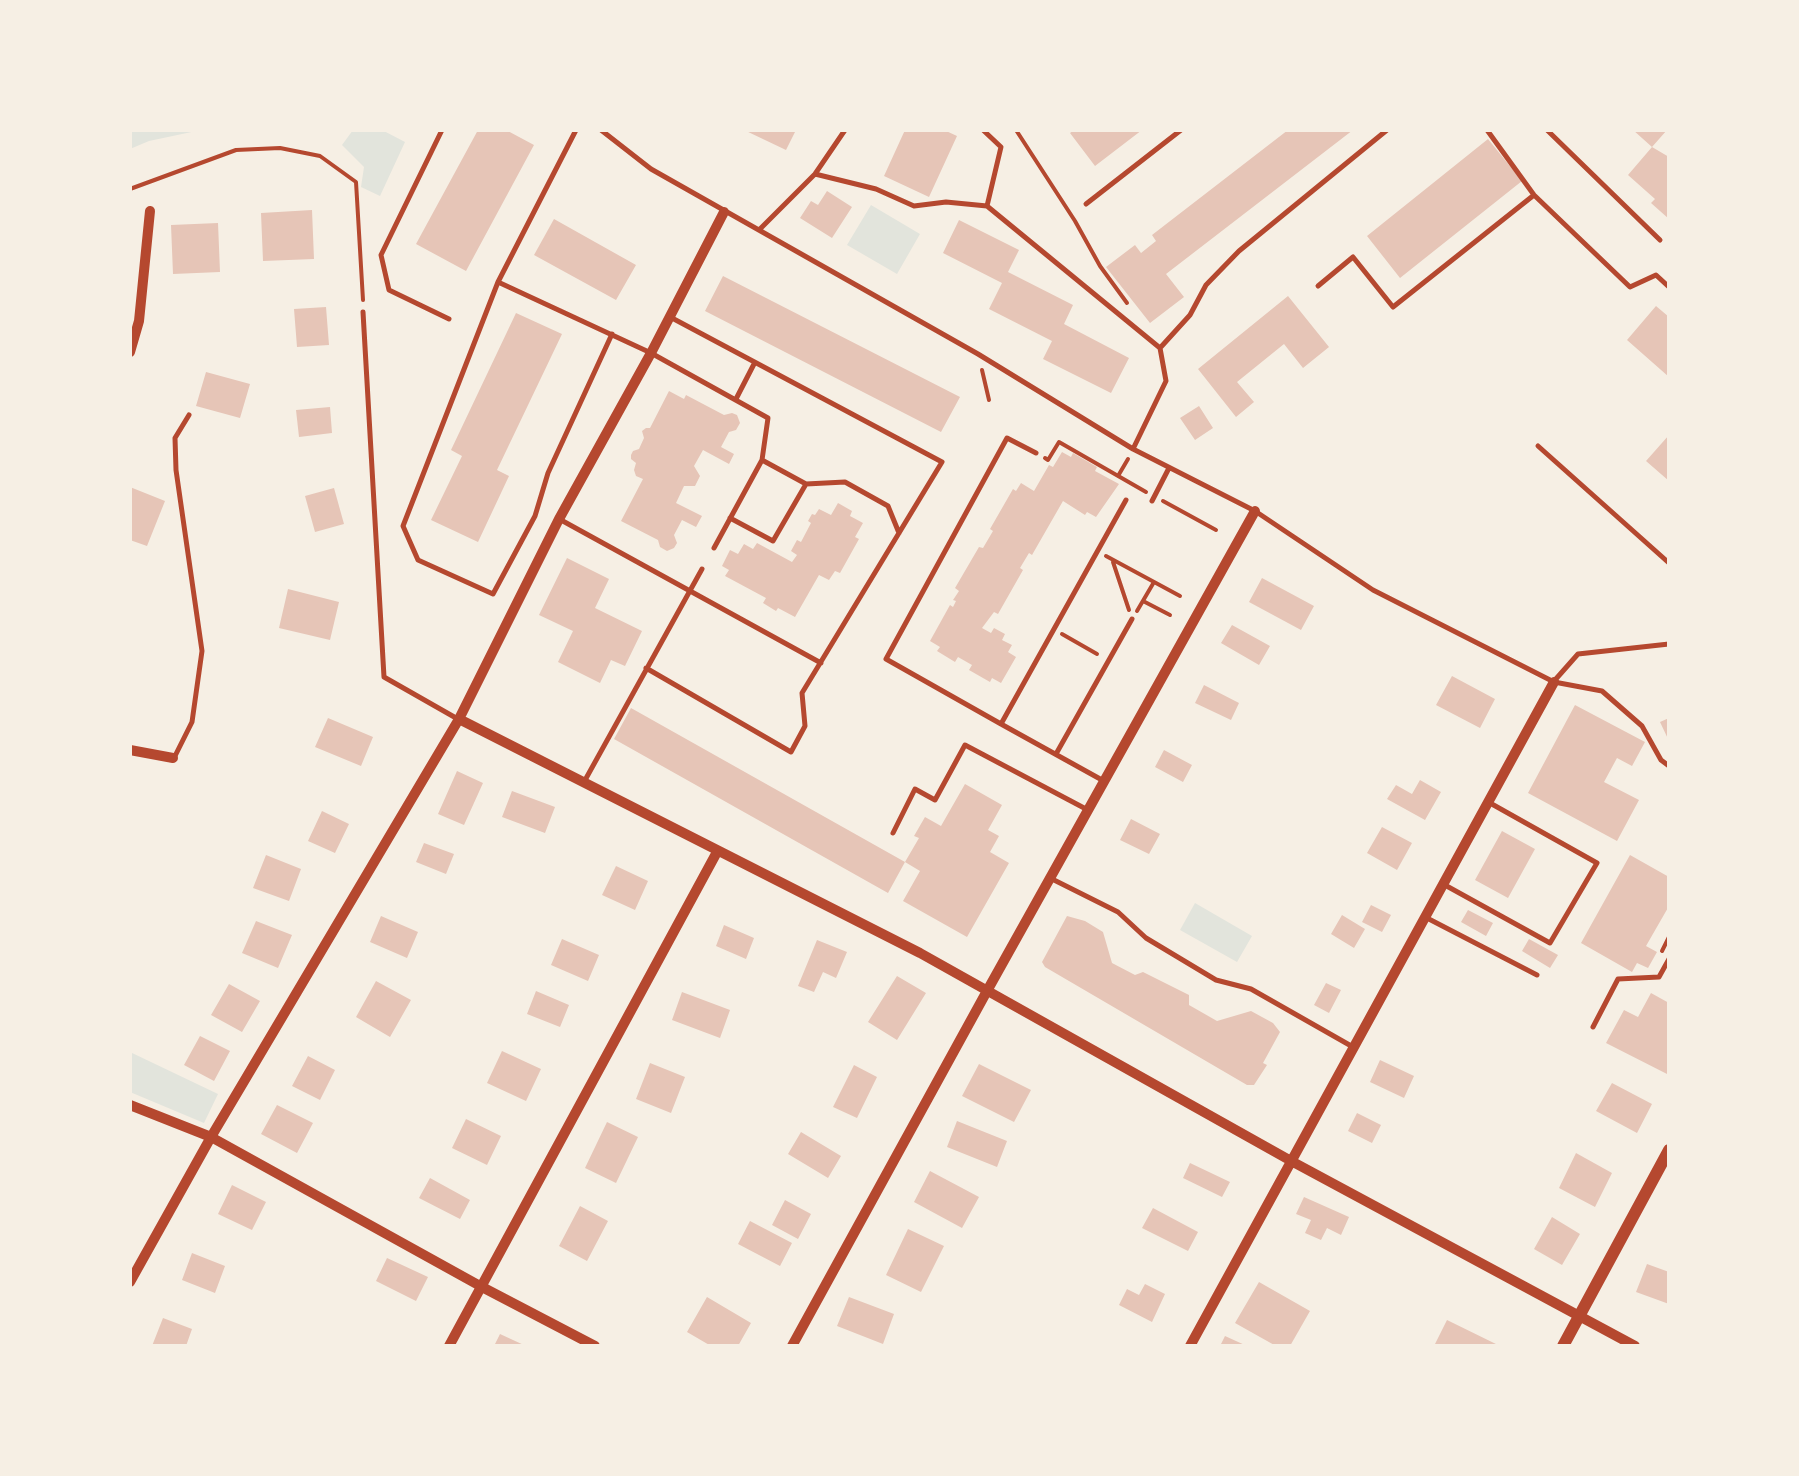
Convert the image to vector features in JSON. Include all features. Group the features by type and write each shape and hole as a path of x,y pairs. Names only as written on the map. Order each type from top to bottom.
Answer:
{"street":[{"path":"130,352 140,321 150,211"},
{"path":"130,1282 211,1137 459,720 559,519 724,212"},
{"path":"792,1346 1255,511"},
{"path":"1190,1346 1554,682"},
{"path":"459,720 920,953 1293,1162 1635,1346"},
{"path":"130,750 173,758"},
{"path":"450,1346 718,852"},
{"path":"130,1105 211,1137 595,1346"},
{"path":"1563,1346 1669,1150"}],"lane":[{"path":"442,130 380,255 390,290 449,320"},
{"path":"576,130 498,282 403,526 418,560 494,594 536,516 548,473 612,334"},
{"path":"600,130 651,169 724,212 978,354 1133,449 1255,511 1373,590 1554,682 1602,690 1642,726 1661,760 1669,766"},
{"path":"759,230 816,174 844,130"},
{"path":"983,130 1002,147 987,206"},
{"path":"1086,204 1180,130"},
{"path":"1160,348 1190,316 1206,285 1239,251 1387,130"},
{"path":"1488,130 1534,195 1630,287 1656,275 1669,286"},
{"path":"1547,130 1660,240"},
{"path":"816,174 876,190 914,206 946,202 987,206 1160,348 1166,381 1133,449"},
{"path":"1318,286 1353,257 1393,308 1534,195"},
{"path":"498,282 651,353 768,418 762,460 714,548"},
{"path":"363,312 384,677 459,720"},
{"path":"646,668 791,752 805,726 802,693 942,462 669,317"},
{"path":"736,400 754,364"},
{"path":"173,758 192,722 202,651 176,470 175,438 189,414"},
{"path":"1036,453 1007,438 886,660 1105,782"},
{"path":"1538,446 1669,563"},
{"path":"762,460 806,484 845,482 888,506 900,535"},
{"path":"1153,499 1169,468"},
{"path":"730,518 773,542 806,484"},
{"path":"1001,724 1126,500"},
{"path":"559,519 820,664"},
{"path":"584,782 702,569"},
{"path":"1056,754 1132,619"},
{"path":"1554,682 1578,654 1669,644"},
{"path":"893,833 914,789 935,800 965,745 1088,811"},
{"path":"1444,884 1550,944 1597,862 1489,802"},
{"path":"1051,878 1118,912 1146,938 1216,980 1251,989 1353,1046"},
{"path":"1425,918 1538,976"},
{"path":"1592,1026 1618,979 1660,978 1669,959"}],"path":[{"path":"1016,130 1100,266 1130,307"},
{"path":"130,189 236,150 280,148 320,156 356,182 363,312"},
{"path":"978,354 989,400"},
{"path":"1036,453 1048,460 1059,442 1153,499 1216,530"},
{"path":"1118,476 1133,449"},
{"path":"1097,551 1180,596"},
{"path":"1112,559 1132,619"},
{"path":"1132,619 1154,582"},
{"path":"1143,601 1170,615"},
{"path":"1054,629 1108,661"}],"shaded area":[{"path":"130,130 201,130 130,149"},
{"path":"353,130 382,130 405,142 380,196 361,187 364,167 342,145"},
{"path":"871,205 920,234 897,274 847,245"},
{"path":"1195,903 1252,936 1237,962 1180,930"},
{"path":"130,1052 218,1094 204,1123 130,1092"}],"building":[{"path":"478,130 506,130 534,145 466,271 416,244"},
{"path":"744,130 796,130 786,150"},
{"path":"905,130 944,130 957,136 929,197 884,176"},
{"path":"1142,130 1095,166 1070,133"},
{"path":"1288,130 1353,130 1166,274 1184,297 1150,323 1106,267 1135,245 1141,253 1156,241 1152,235"},
{"path":"1633,130 1667,130 1652,147"},
{"path":"1488,139 1522,181 1400,278 1367,236"},
{"path":"1652,147 1669,157 1669,219 1651,203 1655,199 1628,175"},
{"path":"827,191 852,207 832,238 800,218 811,201 818,205"},
{"path":"312,210 314,259 263,261 261,213"},
{"path":"554,219 636,265 616,300 534,255"},
{"path":"959,220 1019,250 1008,272 1073,305 1064,324 1129,358 1111,393 1043,359 1052,341 989,309 1002,283 943,253"},
{"path":"218,223 220,272 173,274 171,225"},
{"path":"723,276 960,397 941,432 705,311"},
{"path":"1288,296 1329,347 1303,368 1284,344 1237,382 1254,402 1236,417 1198,369"},
{"path":"1656,306 1669,317 1669,377 1627,340"},
{"path":"326,307 329,345 297,347 294,309"},
{"path":"516,313 562,334 497,470 509,476 478,542 431,520 462,456 451,450"},
{"path":"206,372 250,384 240,418 196,406"},
{"path":"669,391 684,399 686,395 724,415 737,415 740,423 729,432 721,447 734,454 729,464 703,450 694,466 700,476 695,486 684,486 676,503 702,516 696,527 682,520 674,535 677,543 667,551 658,540 621,521 643,479 636,476 636,463 631,455 639,449 644,438 642,431 650,428"},
{"path":"1199,406 1213,428 1195,440 1180,418"},
{"path":"330,407 332,433 299,437 296,410"},
{"path":"1669,435 1669,481 1646,461"},
{"path":"1062,452 1071,457 1073,453 1119,484 1096,517 1063,501 1032,555 1029,553 998,614 994,612 982,628 991,633 994,628 1005,634 1002,640 1012,645 1008,652 1016,657 1001,683 992,678 990,682 969,670 972,665 958,657 955,662 937,651 940,647 930,641 950,605 953,607 959,591 955,588 993,531 990,529 1013,489 1016,491 1021,483 1034,491"},
{"path":"130,487 165,501 147,546 130,540"},
{"path":"334,488 344,524 315,532 305,496"},
{"path":"838,503 863,523 855,537 859,539 840,573 835,571 829,580 819,575 795,617 778,608 776,611 763,603 766,598 725,576 729,570 722,566 730,550 738,554 744,544 753,549 757,543 792,562 797,555 791,551 797,540 801,542 812,514 819,509 831,515"},
{"path":"567,558 609,579 595,608 642,631 625,666 611,660 600,683 558,662 573,631 539,615"},
{"path":"1262,578 1314,606 1301,630 1249,602"},
{"path":"288,589 339,602 330,640 279,628"},
{"path":"1232,625 1270,646 1259,665 1221,643"},
{"path":"1452,676 1495,699 1480,728 1436,705"},
{"path":"1204,685 1239,703 1231,720 1195,703"},
{"path":"1575,705 1645,742 1632,766 1617,758 1604,782 1639,800 1617,841 1528,793"},
{"path":"631,708 905,862 888,893 614,739"},
{"path":"328,718 373,737 361,766 315,747"},
{"path":"1669,718 1669,741 1660,722"},
{"path":"1164,750 1192,765 1183,782 1155,767"},
{"path":"457,771 483,783 464,825 438,814"},
{"path":"1420,780 1441,792 1425,820 1387,799 1396,785 1412,794"},
{"path":"965,784 1002,805 988,830 999,836 990,852 1009,863 967,937 903,901 920,871 905,862 919,838 914,836 925,817 941,826"},
{"path":"512,791 555,807 545,833 502,817"},
{"path":"322,811 349,824 335,853 308,841"},
{"path":"1131,819 1160,834 1149,854 1120,840"},
{"path":"1382,827 1412,843 1397,870 1367,853"},
{"path":"1502,831 1535,849 1508,898 1475,880"},
{"path":"424,843 454,854 446,874 416,862"},
{"path":"266,855 301,869 289,901 253,888"},
{"path":"1630,855 1669,877 1669,906 1646,946 1657,952 1648,968 1637,963 1632,972 1581,943"},
{"path":"616,866 648,881 635,910 602,895"},
{"path":"1371,905 1391,915 1382,932 1362,922"},
{"path":"1468,910 1493,923 1486,936 1461,922"},
{"path":"1342,915 1365,929 1354,948 1331,934"},
{"path":"381,916 418,932 407,958 370,942"},
{"path":"1067,916 1103,932 1112,963 1135,975 1143,972 1189,995 1189,1005 1217,1021 1251,1011 1273,1023 1280,1032 1254,1085 1247,1085 1045,967 1042,962"},
{"path":"256,921 292,935 278,968 242,953"},
{"path":"724,925 754,938 746,959 716,946"},
{"path":"562,939 599,955 588,981 551,965"},
{"path":"1529,939 1558,955 1550,968 1522,951"},
{"path":"817,940 847,952 836,978 823,972 814,992 798,986"},
{"path":"897,976 926,993 897,1040 868,1022"},
{"path":"376,981 411,1000 390,1037 356,1017"},
{"path":"1326,983 1341,990 1329,1013 1314,1005"},
{"path":"229,984 260,1001 242,1032 211,1015"},
{"path":"536,991 569,1005 560,1027 527,1014"},
{"path":"682,992 730,1010 720,1038 672,1020"},
{"path":"1651,993 1669,1003 1669,1075 1606,1043 1624,1010 1638,1017"},
{"path":"200,1036 230,1051 214,1081 184,1065"},
{"path":"502,1051 541,1069 526,1101 487,1083"},
{"path":"308,1056 335,1070 320,1100 292,1086"},
{"path":"1380,1060 1414,1076 1404,1098 1370,1082"},
{"path":"650,1063 685,1077 671,1113 636,1099"},
{"path":"979,1064 1031,1090 1014,1122 962,1096"},
{"path":"854,1065 877,1077 857,1118 833,1107"},
{"path":"1612,1083 1652,1104 1637,1133 1596,1111"},
{"path":"277,1105 313,1123 297,1153 261,1134"},
{"path":"1357,1113 1381,1125 1372,1143 1348,1131"},
{"path":"466,1119 501,1136 487,1165 452,1148"},
{"path":"957,1121 1007,1141 997,1167 947,1147"},
{"path":"607,1122 638,1137 616,1183 585,1168"},
{"path":"801,1132 841,1156 828,1178 788,1154"},
{"path":"1576,1153 1612,1173 1595,1207 1559,1188"},
{"path":"1190,1163 1230,1182 1222,1197 1183,1178"},
{"path":"930,1171 979,1197 962,1228 914,1202"},
{"path":"430,1178 470,1200 460,1219 419,1198"},
{"path":"232,1185 266,1202 252,1230 218,1214"},
{"path":"1304,1197 1349,1217 1341,1235 1327,1228 1321,1240 1305,1233 1311,1220 1296,1214"},
{"path":"785,1200 811,1214 798,1239 772,1225"},
{"path":"580,1206 608,1221 587,1261 559,1246"},
{"path":"1153,1208 1198,1232 1188,1251 1142,1228"},
{"path":"1552,1217 1580,1234 1562,1265 1534,1249"},
{"path":"750,1221 792,1243 780,1266 738,1244"},
{"path":"908,1229 944,1246 921,1292 886,1275"},
{"path":"192,1253 225,1266 215,1293 182,1280"},
{"path":"387,1258 428,1277 416,1301 376,1281"},
{"path":"1647,1264 1669,1272 1669,1304 1636,1292"},
{"path":"1259,1282 1310,1311 1290,1346 1276,1346 1235,1323"},
{"path":"1145,1284 1165,1294 1152,1322 1119,1305 1127,1289 1139,1295"},
{"path":"707,1297 751,1323 738,1346 711,1346 687,1332"},
{"path":"849,1297 894,1314 883,1344 837,1326"},
{"path":"163,1318 192,1329 186,1346 152,1346"},
{"path":"1447,1320 1500,1346 1434,1346"},
{"path":"500,1334 526,1346 494,1346"},
{"path":"1225,1336 1247,1346 1220,1346"}]}
